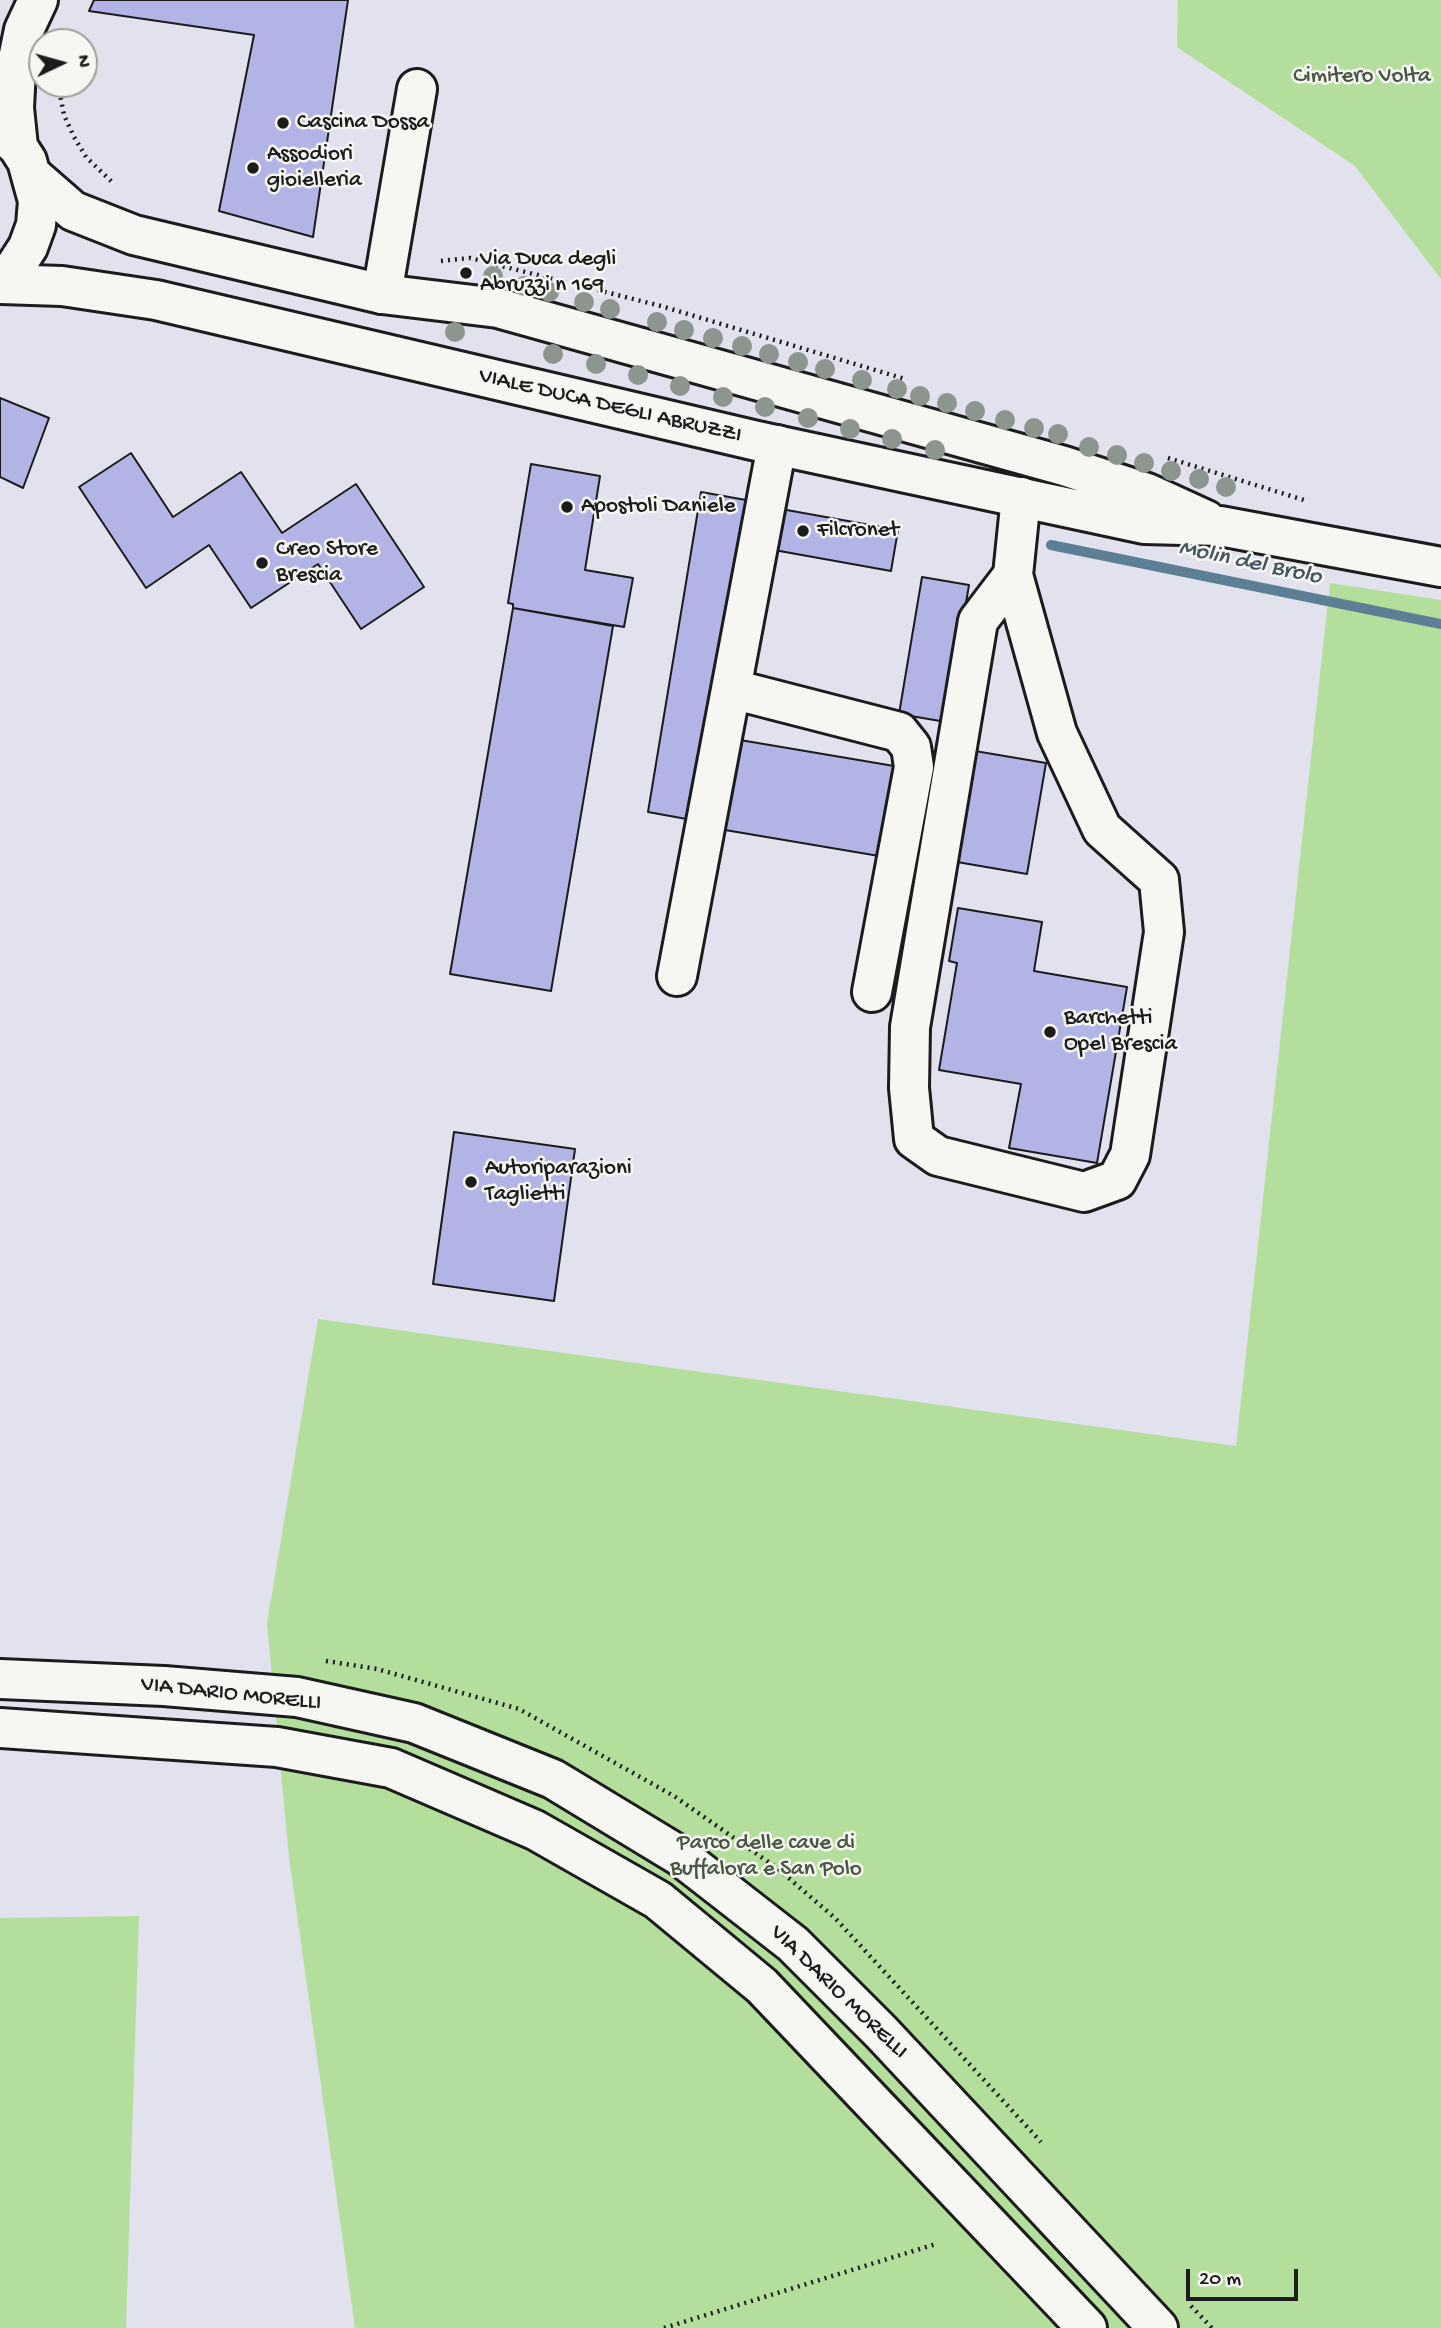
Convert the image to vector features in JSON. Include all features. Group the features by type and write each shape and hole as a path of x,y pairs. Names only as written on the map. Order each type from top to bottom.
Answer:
{"main road":[{"path":"0,282 15,267 28,247 36,225 38,201 17,151 14,108 16,69 24,30 38,0"},
{"path":"382,294 417,89"},
{"name":"VIALE DUCA DEGLI ABRUZZI","path":"17,151 73,211 134,235 382,294 468,302 512,311 1064,466 1147,493 1220,526"},
{"name":"VIALE DUCA DEGLI ABRUZZI","path":"0,282 62,286 156,300 777,445 1144,524 1220,526 1441,567"},
{"path":"677,976 777,445"},
{"path":"1013,575 978,621 910,1027 909,1088 914,1139 938,1156 1084,1192 1118,1180 1130,1155 1164,932 1158,880 1102,829 1057,733 1013,575 1021,497"},
{"path":"732,689 899,732 911,747 914,767 872,992"},
{"name":"VIA DARIO MORELLI","path":"0,1679 164,1686 297,1697 414,1723 553,1779 680,1856 793,1944 1158,2328"},
{"name":"VIA DARIO MORELLI","path":"0,1728 253,1745 303,1752 391,1769 535,1829 658,1900 762,1986 919,2148 1087,2328"}],"path":[{"path":"664,2328 936,2244"}],"green space":[{"name":"Cimitero Volta","path":"1178,0 1441,0 1441,279 1355,166 1177,47"},
{"name":"Parco delle cave di Buffalora e San Polo","path":"1330,583 1441,600 1441,2328 355,2328 289,1857 267,1623 318,1319 1236,1446"},
{"path":"139,1916 126,2328 0,2328 0,1918"}],"building":[{"name":"Cascina Dossa","path":"94,0 348,0 313,237 219,211 254,35 89,11"},
{"path":"0,398 49,418 23,488 0,477"},
{"path":"131,453 173,517 241,472 282,533 356,484 424,587 361,629 318,564 251,608 209,545 146,588 79,487"},
{"path":"531,464 600,476 585,570 633,578 624,627 513,608 513,604 508,603"},
{"path":"701,492 746,500 692,820 648,812"},
{"path":"781,509 898,530 891,571 774,550"},
{"path":"922,577 969,585 946,722 899,714"},
{"path":"513,608 613,626 551,991 450,974"},
{"path":"740,740 900,767 885,857 725,830"},
{"path":"975,751 1046,763 1027,874 957,862"},
{"path":"958,908 1042,922 1034,971 1127,987 1097,1163 1009,1148 1021,1084 939,1070 957,963 949,961"},
{"path":"454,1132 575,1149 554,1301 433,1284"}],"waterway":[{"name":"Molin del Brolo","path":"1051,545 1441,624"}],"place":[{"name":"Cascina Dossa","path":"283,123"},
{"name":"Assodiori gioielleria","path":"253,168"},
{"name":"Via Duca degli Abruzzi n 169","path":"466,273"},
{"name":"Apostoli Daniele","path":"567,507"},
{"name":"Filcronet","path":"803,531"},
{"name":"Creo Store Brescia","path":"262,563"},
{"name":"Barchetti Opel Brescia","path":"1050,1032"},
{"name":"Autoriparazioni Taglietti","path":"471,1182"}]}
